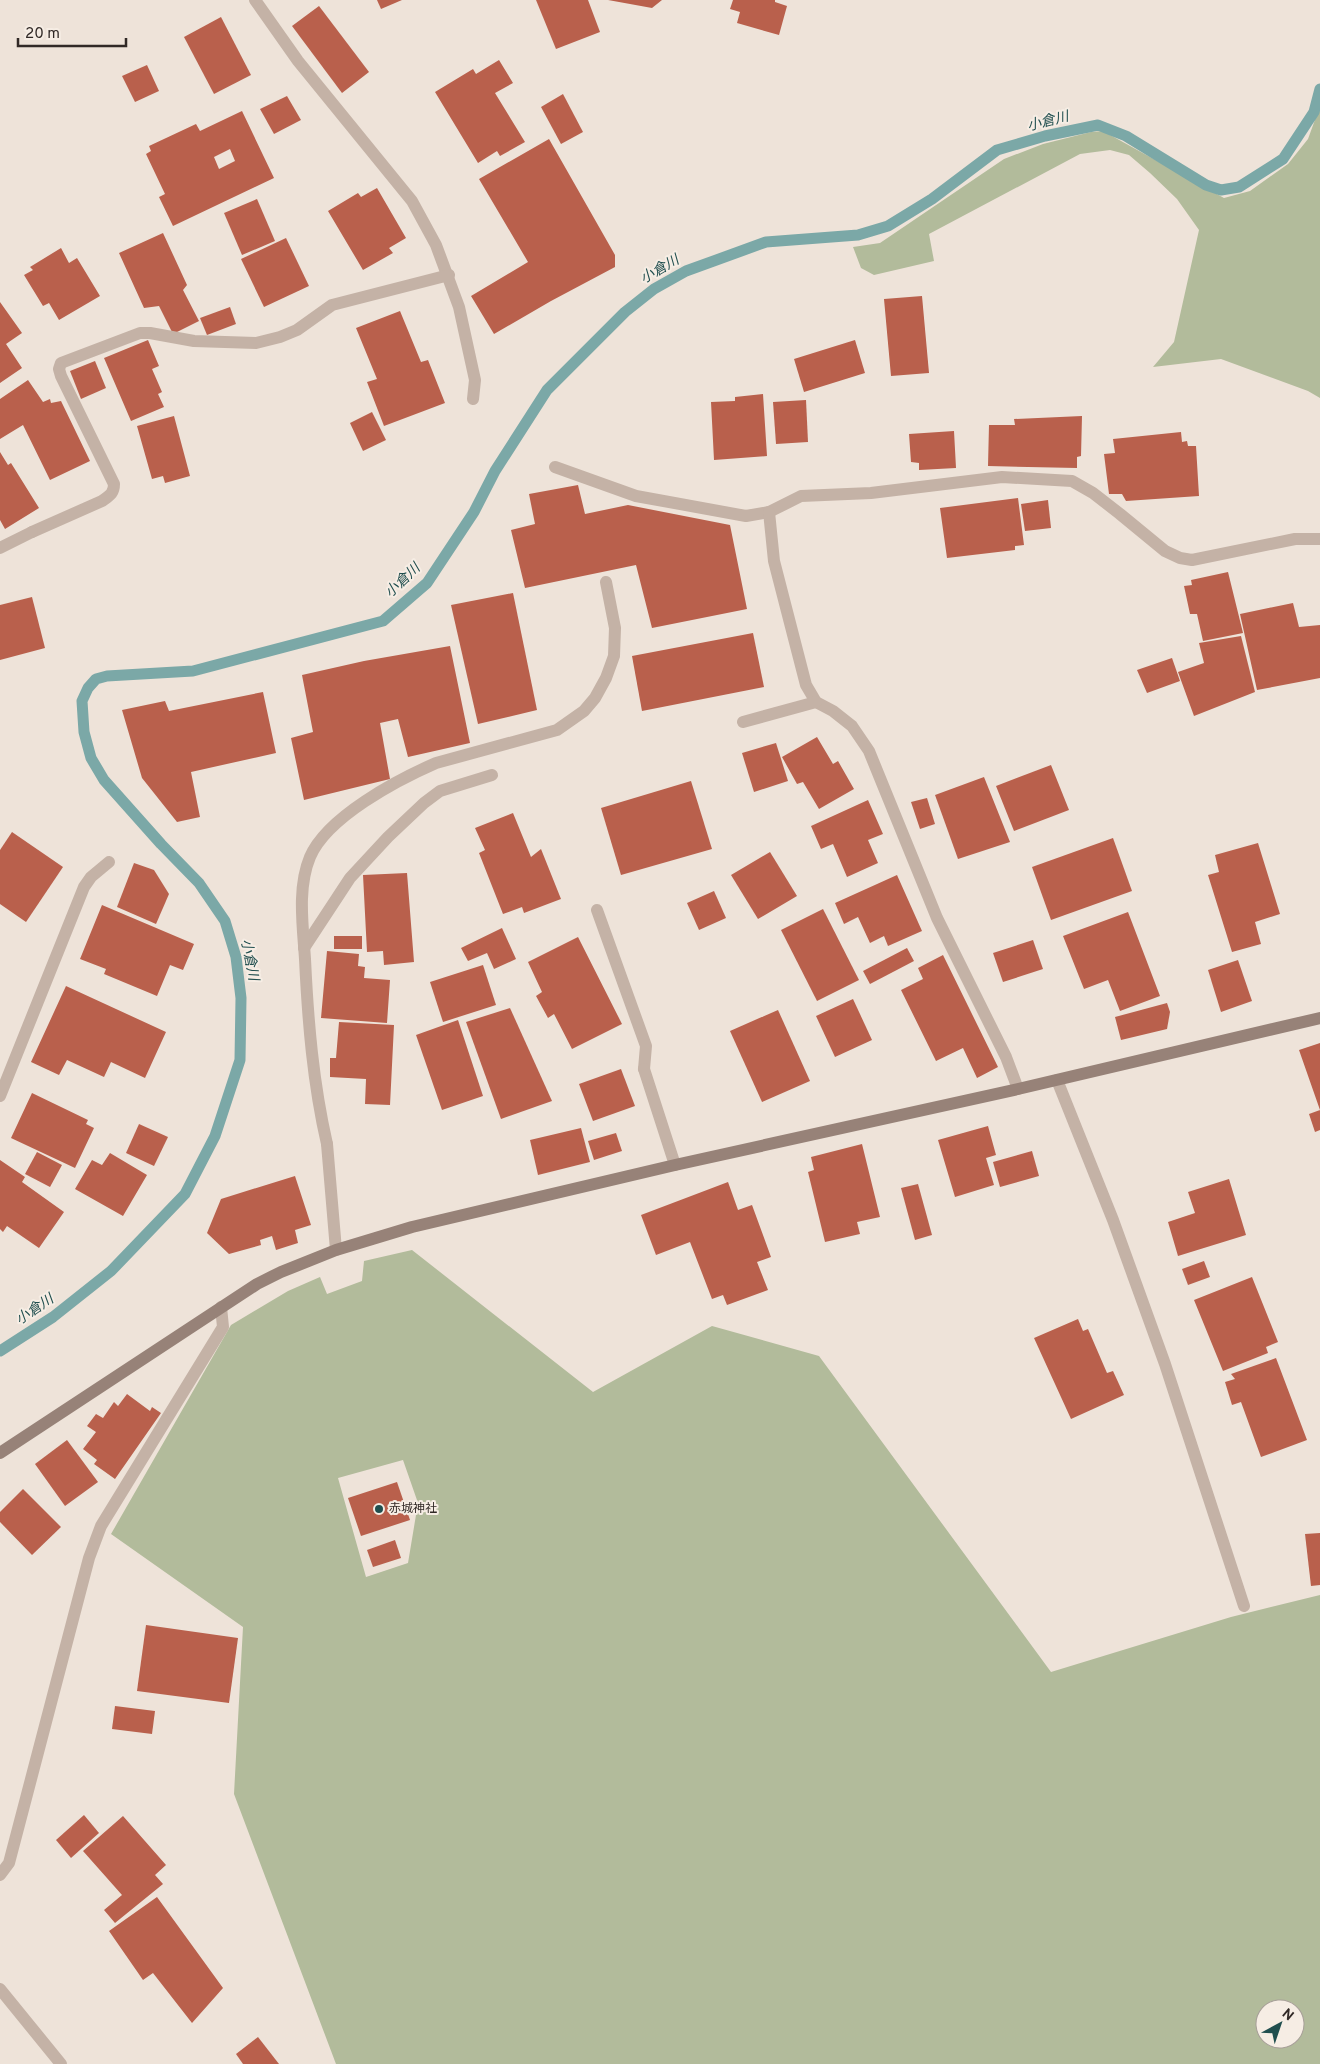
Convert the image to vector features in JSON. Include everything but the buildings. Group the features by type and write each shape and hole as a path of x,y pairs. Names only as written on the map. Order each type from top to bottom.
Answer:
{"street":[{"path":"255,0 298,61 407,193 436,245 449,275 459,307 475,380 473,399"},
{"path":"0,548 102,501 112,494 114,490 114,484 61,376 59,369 61,363 140,333 150,333 194,342 256,343 280,337 297,330 332,305 449,275"},
{"path":"556,467 636,496 746,516 769,512 801,496 871,493 1002,477 1072,481 1093,493 1165,551 1180,558 1192,560 1295,539 1312,537 1320,539"},
{"path":"769,512 774,561 806,685 816,702 833,711 852,726 869,751 937,918 1006,1057 1018,1089"},
{"path":"336,1250 327,1144 319,1112 314,1072 304,948 303,882 310,856 336,824 368,800 418,771 436,763 557,730 578,716 595,698 606,678 614,656 615,628 606,582"},
{"path":"742,722 816,702"},
{"path":"304,948 350,878 403,823 440,791 492,776"},
{"path":"0,1096 84,888 91,877 109,862"},
{"path":"597,910 646,1046 644,1069 675,1165"},
{"path":"0,1453 221,1306 281,1272 336,1250 412,1227 1320,1018"},
{"path":"1057,1080 1113,1220 1165,1364 1244,1606"},
{"path":"0,1875 9,1863 89,1558 101,1526 223,1327 221,1306"},
{"path":"0,1989 61,2064"}],"green space":[{"path":"1320,106 1320,398 1308,391 1221,359 1153,367 1174,342 1199,230 1177,199 1129,155 1110,150 1080,154 929,234 934,261 874,275 861,268 853,247 880,243 1004,159 1043,144 1091,132 1103,131 1224,198 1250,191 1288,164 1308,139"},
{"path":"412,1250 593,1392 712,1326 819,1356 1051,1672 1231,1617 1320,1595 1320,2064 336,2064 234,1794 243,1627 111,1534 231,1325 288,1291 320,1277 327,1294 362,1281 364,1261","holes":["403,1460 418,1503 408,1563 366,1577 338,1478"]}],"waterway":[{"name":"小倉川","path":"0,1351 53,1317 111,1271 185,1194 215,1136 240,1060 241,998 236,957 225,921 199,883 104,780 91,758 84,732 82,701 88,688 96,679 107,676 193,671 383,621 427,583 474,512 495,471 547,390 625,312 654,289 686,271 766,242 858,235 888,226 932,199 997,150 1045,136 1098,125 1126,136 1206,185 1221,190 1239,187 1283,159 1314,112 1320,89"}],"place":[{"name":"赤城神社","path":"379,1509"}]}
